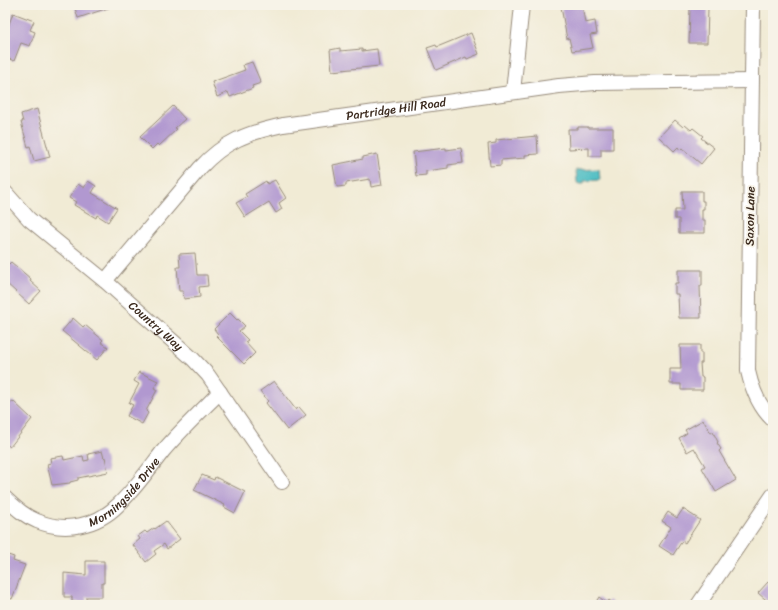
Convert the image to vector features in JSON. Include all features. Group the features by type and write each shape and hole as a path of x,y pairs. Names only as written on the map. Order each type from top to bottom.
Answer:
{"street":[{"path":"513,92 522,5"},
{"name":"Saxon Lane","path":"752,5 748,371 752,388 763,408 773,420"},
{"name":"Partridge Hill Road","path":"105,281 215,153 235,140 260,130 282,125 513,92 595,83 751,80"},
{"name":"Country Way","path":"5,192 29,219 105,281 193,359 208,375 282,482"},
{"name":"Morningside Drive","path":"5,498 24,514 44,524 66,527 95,521 108,514 119,504 167,447 220,392"},
{"path":"698,605 773,495"}],"water":[{"path":"599,169 600,180 584,181 584,184 578,184 576,170"}],"building":[{"path":"74,5 117,5 78,18"},
{"path":"582,5 585,23 595,21 597,34 590,35 593,48 572,51 569,38 567,39 561,7"},
{"path":"690,8 708,8 707,43 689,43"},
{"path":"13,13 34,21 30,30 35,32 30,46 21,43 14,61 5,57 5,26 8,27"},
{"path":"471,33 479,54 467,59 466,57 436,70 427,48 436,45 437,47"},
{"path":"340,48 340,51 377,49 379,66 332,71 330,50"},
{"path":"252,62 261,83 252,86 253,88 230,97 228,92 217,97 212,82 245,70 243,65"},
{"path":"173,106 185,119 159,146 157,144 152,149 140,137"},
{"path":"37,109 50,157 34,161 30,146 28,147 21,122 23,122 21,114"},
{"path":"675,120 683,127 685,125 691,130 693,128 703,136 701,138 714,148 701,164 682,148 680,150 678,147 674,151 659,137"},
{"path":"578,127 613,128 613,149 601,149 601,156 589,156 589,148 569,149 568,129 578,129"},
{"path":"537,136 538,154 525,155 525,158 501,160 501,165 490,166 488,144 496,143 496,140"},
{"path":"446,148 446,150 461,148 463,163 448,165 448,168 426,171 426,175 416,176 413,152"},
{"path":"377,154 382,185 371,187 370,179 346,183 346,186 337,187 333,165 363,159 363,157"},
{"path":"275,180 286,198 279,203 282,209 276,213 269,202 245,217 236,203 247,197 245,194 266,181 267,184"},
{"path":"88,181 96,186 92,193 117,208 108,222 97,215 96,218 74,205 76,202 69,198 78,184 84,188"},
{"path":"682,191 702,191 704,209 702,209 702,220 705,220 705,233 679,233 679,219 675,219 675,210 683,210"},
{"path":"195,253 197,275 207,275 208,286 199,287 200,297 184,299 183,291 179,291 177,267 180,267 179,254"},
{"path":"5,260 9,264 11,262 31,279 30,281 41,291 29,304 5,282"},
{"path":"678,270 702,270 702,286 700,286 701,318 679,318 678,294 675,294 675,283 678,283"},
{"path":"230,313 245,326 239,331 248,340 245,342 255,353 244,364 216,336 218,334 214,329"},
{"path":"73,318 83,327 85,325 103,340 101,342 108,347 97,360 62,331"},
{"path":"680,345 700,345 700,353 702,353 702,363 700,363 701,377 703,377 703,390 681,390 681,384 670,384 670,369 681,369"},
{"path":"139,372 158,381 154,388 157,390 146,411 148,413 142,424 127,416 133,405 129,403 139,384 134,381"},
{"path":"274,381 296,410 299,407 306,415 287,430 266,403 268,401 260,391"},
{"path":"5,399 10,403 13,401 32,419 10,447 5,443"},
{"path":"703,420 711,433 713,432 721,449 719,451 736,480 716,492 702,468 705,466 694,448 687,452 679,438 687,433 685,430"},
{"path":"102,451 104,458 105,457 108,472 78,478 78,480 70,483 52,485 47,464 51,463 50,458 63,456 64,460 83,456 84,461 89,460 88,454"},
{"path":"202,475 214,480 215,477 245,492 235,513 224,507 225,505 194,490"},
{"path":"683,509 700,520 685,543 682,541 673,555 659,546 671,527 662,521 668,512 677,518"},
{"path":"166,521 180,539 167,549 164,544 154,551 156,554 146,562 133,545 140,539 138,536 145,531 147,533 154,528 155,529"},
{"path":"5,554 14,557 13,561 25,565 12,599 5,597"},
{"path":"86,561 104,561 104,583 102,583 102,597 86,597 86,602 72,602 72,597 64,597 64,573 86,575"},
{"path":"768,582 771,584 773,582 772,605 758,593"},
{"path":"599,597 607,603 609,600 615,605 594,605"}]}
